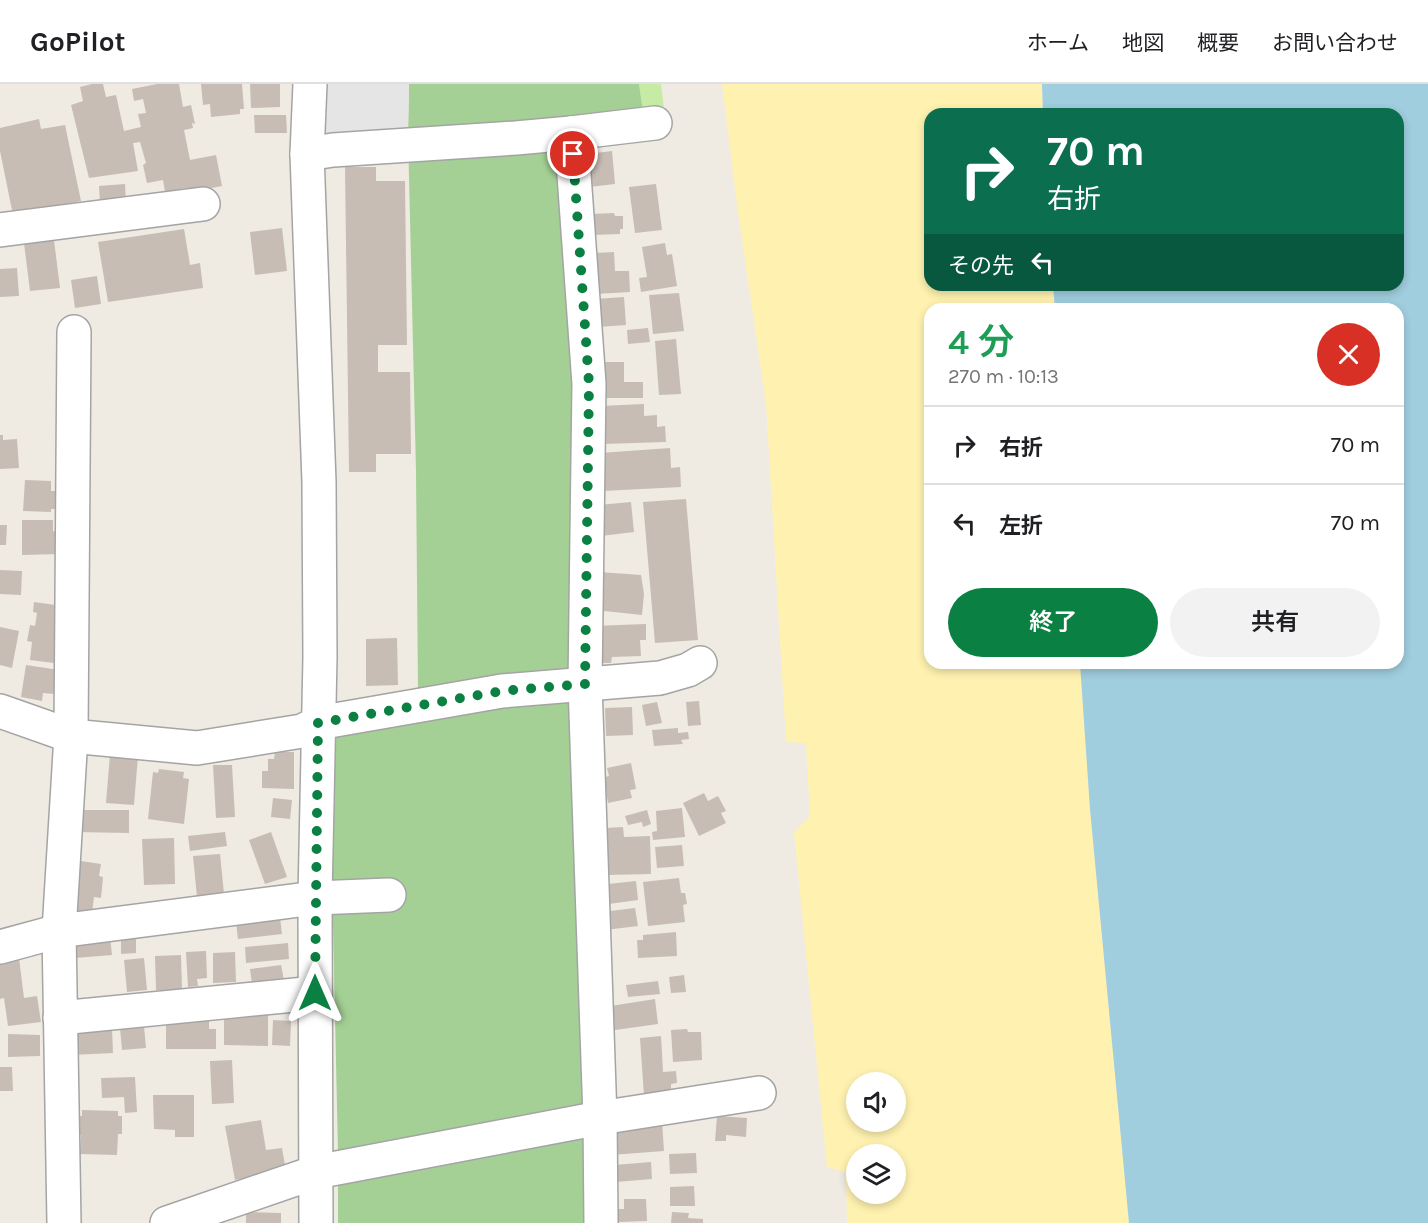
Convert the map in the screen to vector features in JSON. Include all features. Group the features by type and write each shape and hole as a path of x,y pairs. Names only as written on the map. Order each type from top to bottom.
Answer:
{"street":[{"path":"310,84 307,154 319,482 320,657 315,898 316,1223"},
{"path":"307,154 333,150 571,133 655,123"},
{"path":"571,133 589,384 585,684 600,1118 601,1223"},
{"path":"0,230 203,204"},
{"path":"64,1223 59,931 71,736 74,332"},
{"path":"0,711 71,736 196,748 302,731 318,723 502,691 660,678 688,670 700,663"},
{"path":"0,947 59,931 315,898 389,895"},
{"path":"60,1018 315,993"},
{"path":"167,1223 316,1172 600,1118 759,1093"}],"green space":[{"path":"409,84 639,84 643,111 561,123 578,356 592,1223 338,1223 332,879 335,740 340,729 418,690"},
{"path":"639,84 661,84 664,109 643,111"}],"sand":[{"path":"722,84 1042,84 1043,108 924,108 924,291 1054,291 1054,303 924,303 924,669 1080,669 1090,809 1129,1223 847,1223 847,1204 906,1204 906,1144 846,1144 846,1172 827,1167 794,832 810,816 806,743 786,742 766,404"}],"shaded area":[{"path":"326,84 409,84 408,134 324,139"}],"water":[{"path":"1042,84 1428,84 1428,1223 1129,1223 1090,809 1080,669 1404,669 1404,303 1054,303 1054,291 1404,291 1404,108 1043,108"}],"building":[{"path":"103,84 106,97 116,95 124,131 141,127 138,114 146,113 143,99 134,101 132,89 157,84 179,84 183,107 191,105 195,124 192,123 193,128 184,130 190,160 216,155 222,186 186,193 185,188 165,192 163,180 147,183 143,165 146,163 140,142 133,143 138,171 89,178 71,105 83,101 80,87"},
{"path":"201,84 242,84 244,109 240,109 240,114 211,117 210,104 203,105"},
{"path":"250,84 280,84 280,107 251,108"},
{"path":"254,115 286,115 287,133 255,133"},
{"path":"39,119 41,129 65,125 81,201 13,215 0,151 0,128"},
{"path":"595,144 596,153 612,151 615,184 589,187 586,145"},
{"path":"345,167 376,167 376,181 405,181 407,345 378,345 378,372 410,372 411,454 376,454 376,472 349,472"},
{"path":"125,184 126,203 100,204 99,186"},
{"path":"656,184 662,230 635,233 629,187"},
{"path":"614,213 615,216 623,216 623,229 620,229 620,234 592,235 591,214"},
{"path":"282,228 287,271 255,275 250,232"},
{"path":"184,229 190,265 200,263 203,288 108,302 98,242"},
{"path":"54,240 60,288 30,291 24,243"},
{"path":"665,243 667,255 672,254 677,286 641,292 639,278 647,277 642,247"},
{"path":"614,252 615,271 629,271 630,292 596,294 594,253"},
{"path":"17,268 19,296 0,297 0,269"},
{"path":"97,276 101,304 75,308 71,280"},
{"path":"679,293 684,331 653,334 649,295"},
{"path":"624,297 626,325 598,327 595,299"},
{"path":"648,328 650,342 628,344 627,330"},
{"path":"676,339 681,394 659,395 655,341"},
{"path":"597,362 624,362 624,382 643,382 643,398 597,398"},
{"path":"644,404 644,416 657,415 657,427 665,426 666,442 602,444 600,406"},
{"path":"0,435 3,435 3,440 17,439 19,468 0,469"},
{"path":"670,448 671,468 680,467 681,487 603,491 600,453"},
{"path":"25,480 51,481 51,491 64,491 63,509 51,509 51,512 23,511"},
{"path":"686,499 698,640 655,643 643,502"},
{"path":"631,502 634,532 601,536 598,505"},
{"path":"22,520 53,520 53,531 56,532 60,554 22,555"},
{"path":"0,525 7,525 6,545 0,545"},
{"path":"0,570 22,571 21,595 0,594"},
{"path":"599,572 641,575 644,594 642,615 595,610"},
{"path":"34,602 70,607 62,664 30,660 32,642 27,641 30,625 35,626 37,613 33,612"},
{"path":"646,624 646,640 640,640 641,656 612,657 611,663 595,663 593,626"},
{"path":"0,627 19,631 12,668 0,665"},
{"path":"397,638 398,685 366,686 366,639"},
{"path":"26,665 66,671 55,686 54,694 43,693 42,701 21,697"},
{"path":"699,701 701,725 688,726 686,702"},
{"path":"657,702 662,723 646,726 642,705"},
{"path":"632,707 633,735 606,736 605,708"},
{"path":"678,728 678,733 688,732 689,739 681,740 683,744 654,746 652,730"},
{"path":"275,752 294,752 294,789 262,788 262,771 268,771 268,759 274,759"},
{"path":"110,754 138,756 134,805 106,803"},
{"path":"631,763 636,789 630,790 632,798 608,803 606,791 602,792 600,778 609,776 607,768"},
{"path":"213,765 232,765 235,817 216,818"},
{"path":"159,769 184,772 183,778 189,779 184,824 148,819 153,772 158,773"},
{"path":"704,793 708,801 718,796 726,811 721,813 726,823 699,836 683,803"},
{"path":"273,798 292,800 290,819 271,817"},
{"path":"682,808 685,837 653,840 652,832 657,831 656,811"},
{"path":"76,810 129,810 129,833 76,832"},
{"path":"647,810 651,824 643,827 642,822 628,825 625,816"},
{"path":"623,827 624,837 650,836 651,874 606,875 605,828"},
{"path":"225,832 227,846 190,851 188,836"},
{"path":"271,832 287,877 265,884 249,840"},
{"path":"174,838 175,884 144,885 142,839"},
{"path":"682,845 684,866 657,868 655,847"},
{"path":"220,854 224,894 197,897 193,856"},
{"path":"74,860 101,864 99,876 103,877 101,898 94,897 92,913 68,910"},
{"path":"679,878 681,893 685,893 687,904 683,905 685,922 648,926 643,882"},
{"path":"636,881 638,900 609,904 608,884"},
{"path":"635,908 638,926 605,930 602,912"},
{"path":"279,909 282,934 238,939 235,914"},
{"path":"136,931 136,953 121,954 121,932"},
{"path":"676,932 677,956 638,958 637,940 643,940 643,935"},
{"path":"110,937 112,955 75,958 73,940"},
{"path":"288,943 289,959 246,963 245,947"},
{"path":"206,951 207,978 197,979 198,986 188,987 186,952"},
{"path":"235,952 236,982 213,983 213,953"},
{"path":"181,955 182,990 156,990 155,956"},
{"path":"19,958 24,998 37,996 41,1022 8,1026 4,998 0,999 0,960"},
{"path":"144,958 147,990 127,992 124,960"},
{"path":"281,965 284,980 252,984 250,969"},
{"path":"684,975 686,992 671,993 669,977"},
{"path":"658,981 660,994 628,997 626,985"},
{"path":"655,999 658,1024 608,1031 604,1007"},
{"path":"224,1011 268,1011 268,1046 224,1045"},
{"path":"209,1012 209,1029 216,1029 216,1049 166,1049 166,1020"},
{"path":"143,1015 146,1048 122,1050 119,1017"},
{"path":"273,1020 291,1021 290,1046 272,1045"},
{"path":"69,1026 112,1028 113,1053 71,1055"},
{"path":"687,1029 688,1032 701,1032 702,1060 673,1062 671,1030"},
{"path":"8,1034 40,1035 40,1056 8,1057"},
{"path":"661,1036 663,1072 676,1071 677,1083 671,1084 671,1094 644,1096 640,1038"},
{"path":"232,1060 234,1103 212,1104 210,1061"},
{"path":"0,1067 12,1067 13,1091 0,1091"},
{"path":"135,1077 137,1112 125,1113 124,1097 102,1098 101,1078"},
{"path":"153,1095 194,1095 194,1137 175,1137 175,1130 154,1129"},
{"path":"82,1110 118,1111 118,1116 122,1116 122,1134 118,1134 117,1155 80,1154 81,1135 74,1135 75,1116 82,1116"},
{"path":"717,1116 747,1118 746,1137 726,1135 726,1141 715,1141"},
{"path":"261,1120 266,1150 282,1148 286,1171 235,1180 225,1126"},
{"path":"662,1121 664,1151 611,1155 609,1125"},
{"path":"696,1153 697,1173 670,1174 669,1154"},
{"path":"651,1162 652,1179 616,1182 614,1165"},
{"path":"694,1186 695,1206 670,1206 670,1187"},
{"path":"624,1199 646,1199 647,1221 618,1222 618,1209 624,1209"},
{"path":"246,1212 281,1213 281,1223 246,1223"},
{"path":"672,1212 689,1213 688,1218 703,1219 703,1223 671,1223"}],"route":[{"path":"315,993 318,723 502,691 585,684 589,384 573,154"}]}
